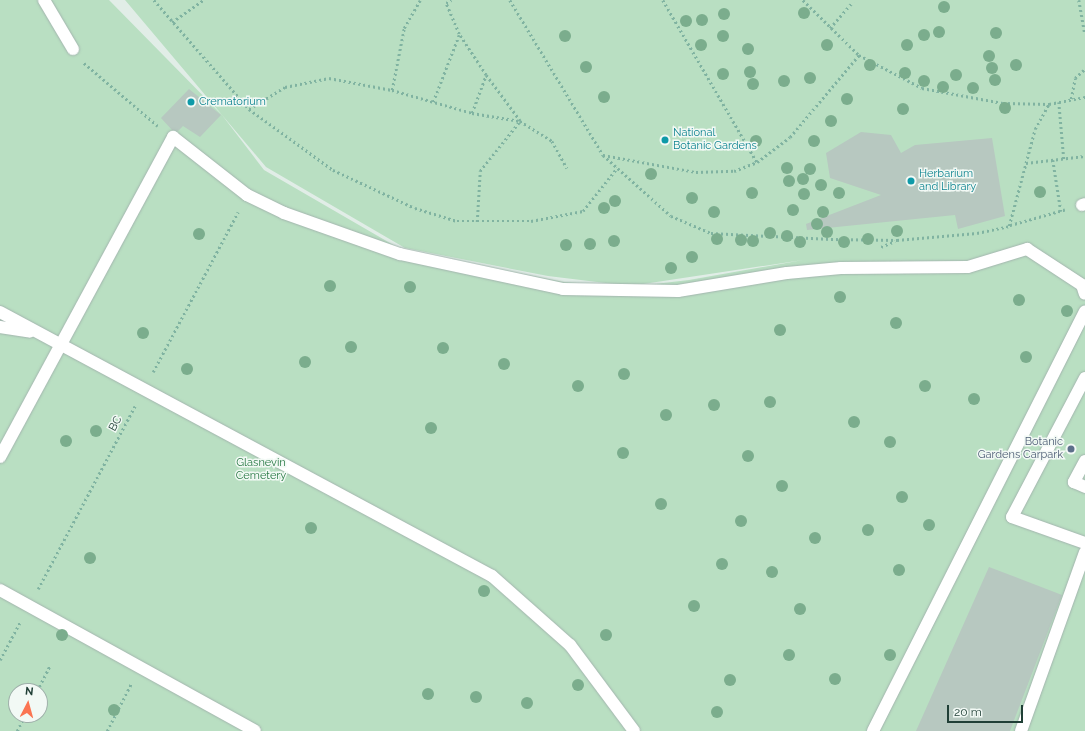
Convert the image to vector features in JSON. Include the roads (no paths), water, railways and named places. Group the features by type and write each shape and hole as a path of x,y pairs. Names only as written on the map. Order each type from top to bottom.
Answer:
{"lane":[{"path":"44,0 73,49"},
{"path":"0,457 59,344 172,137 247,195 284,213 400,254 563,289 678,291 787,273 841,268 968,267 1027,249 1066,273 1082,285 1085,294"},
{"path":"873,731 1085,311"},
{"path":"0,312 492,576 570,645 634,731"},
{"path":"0,326 40,333"},
{"path":"1085,378 1012,517 1085,543"},
{"path":"1085,461 1074,482 1085,487"},
{"path":"1021,731 1085,552"},
{"path":"0,590 255,731"}],"place":[{"name":"Crematorium","path":"191,102"},
{"name":"National Botanic Gardens","path":"665,140"},
{"name":"Herbarium and Library","path":"911,181"},
{"name":"Botanic Gardens Carpark","path":"1071,449"}],"park label":[{"name":"Glasnevin Cemetery","path":"261,470"}]}
